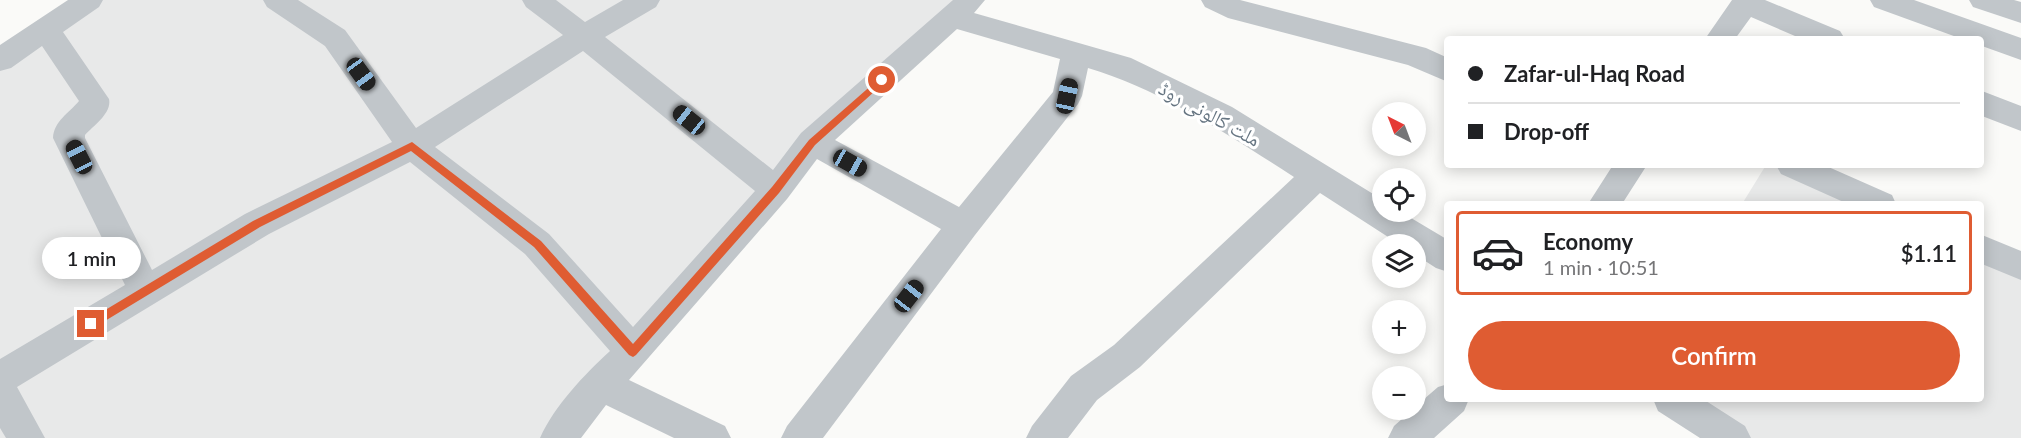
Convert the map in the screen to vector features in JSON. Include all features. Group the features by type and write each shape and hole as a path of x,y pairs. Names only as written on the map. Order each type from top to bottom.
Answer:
{"street":[{"path":"0,60 89,0"},
{"path":"277,0 335,38 412,146 537,244 633,352"},
{"path":"536,0 776,190"},
{"path":"0,378 257,224 412,146 584,36 646,0"},
{"path":"1215,0 1238,11 1416,56 1444,69"},
{"path":"1884,0 2021,49"},
{"path":"1983,0 2021,13"},
{"path":"1722,36 1745,3 1823,36"},
{"path":"559,438 600,384 633,352 776,190 812,142 961,8"},
{"name":"ملت کالونی روڈ","path":"961,8 1076,55 1120,66 1221,115 1444,255"},
{"path":"46,30 94,99 95,105 69,130 69,138 146,291"},
{"path":"800,438 963,225 1067,96 1076,55"},
{"path":"1984,104 2021,119"},
{"path":"812,142 963,225"},
{"path":"1606,201 1629,168"},
{"path":"1799,168 1873,201"},
{"path":"1045,438 1084,388 1127,356 1317,176"},
{"path":"1984,250 2021,266"},
{"path":"600,384 712,438"},
{"path":"0,393 26,438"},
{"path":"1407,438 1449,402"},
{"path":"1676,402 1732,438"}],"shaded area":[{"path":"90,0 958,0 548,438 0,438 0,59"},
{"path":"1764,168 1799,168 1873,201 1744,201"},
{"path":"1984,250 2021,266 2021,438 1732,438 1676,402 1984,402"}],"route":[{"path":"91,324 257,224 412,146 537,244 633,352 776,190 812,142 882,80"}]}
